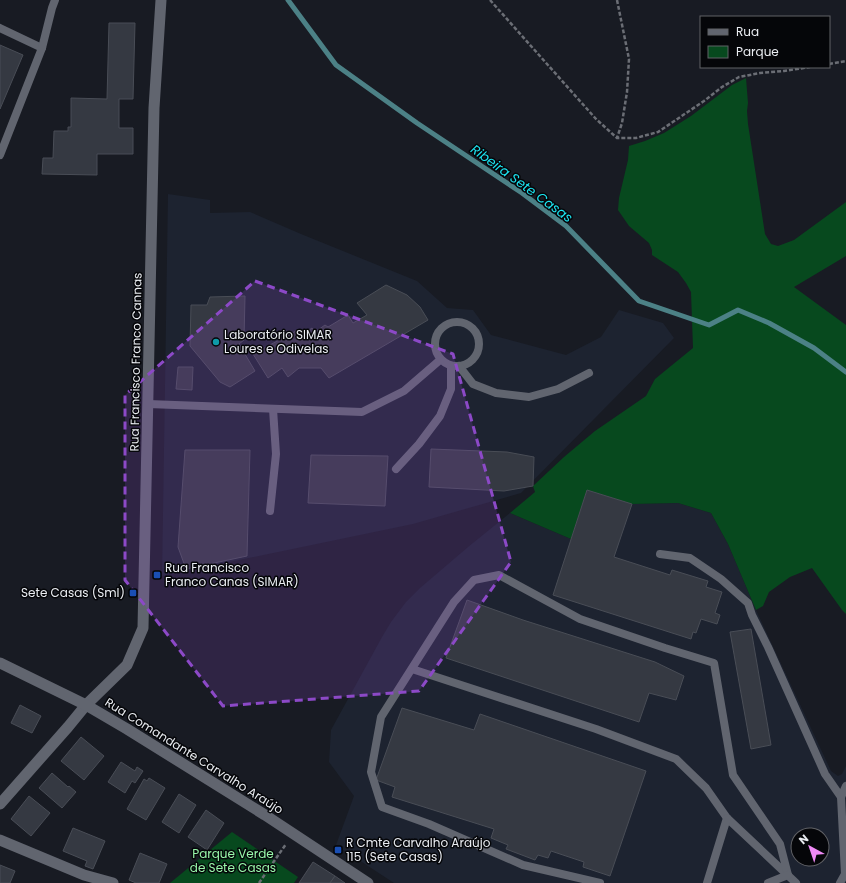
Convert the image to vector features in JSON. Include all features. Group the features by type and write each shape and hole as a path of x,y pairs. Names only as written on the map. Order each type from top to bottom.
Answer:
{"street":[{"name":"Rua Francisco Franco Cannas","path":"0,804 86,705 127,665 143,628 154,108 161,0"},
{"name":"Rua Comandante Carvalho Araújo","path":"0,663 86,705 133,733 368,883"},
{"path":"0,840 84,875 113,883"},
{"path":"75,883 84,875"}],"lane":[{"path":"0,155 42,48 55,0"},
{"path":"0,28 42,48"},
{"path":"457,321 471,326 476,332 479,346 477,354 472,360 466,364 455,366 440,360 434,346 435,338 443,326 449,322 457,321"},
{"path":"148,404 273,410 362,412 404,391 440,360"},
{"path":"455,366 473,384 496,393 529,397 558,389 589,373"},
{"path":"396,469 419,444 440,416 450,389 455,366"},
{"path":"270,511 276,454 273,410"},
{"path":"660,554 690,558 721,579 748,603 752,615 825,774 841,797"},
{"path":"600,883 523,865 429,824 382,807 371,772 381,717 454,602 474,580 499,575 580,619 714,663 733,775 780,844 788,875"},
{"path":"412,669 596,730 676,759 706,788 727,818 796,883"},
{"path":"840,883 845,874 841,797 846,786"},
{"path":"707,883 727,818"},
{"path":"768,883 788,875"}],"path":[{"path":"490,0 596,119 617,138 636,138 658,132 722,87 739,78 760,73 804,68"},
{"path":"617,0 629,59 627,92 622,123 617,138"},
{"path":"830,64 846,61"},
{"path":"259,883 293,834"}],"highlighted area":[{"path":"255,281 453,354 511,562 419,691 223,706 125,580 125,395"}],"shaded area":[{"path":"168,194 210,200 210,213 250,212 417,281 447,308 473,310 491,335 566,355 601,337 619,310 663,323 674,338 521,493 413,524 162,576"},
{"path":"587,490 632,504 678,503 711,513 728,544 756,610 831,771 838,776 842,774 846,766 846,883 394,883 336,845 354,796 329,762 331,730 382,637 406,602 420,588 510,513 571,539"}],"green space":[{"path":"746,78 748,124 765,234 771,244 778,246 794,240 846,202 846,256 794,287 846,325 846,614 812,568 790,577 769,592 763,606 756,610 728,544 711,513 678,503 632,504 587,490 571,539 510,513 535,492 533,486 564,457 595,431 646,396 655,379 693,348 691,292 678,272 652,255 652,250 649,243 629,226 618,210 619,198 628,160 629,146 664,133 691,116 732,85"},
{"name":"Parque Verde de Sete Casas","path":"232,832 298,877 294,883 170,883"}],"building":[{"path":"109,23 135,23 133,99 119,99 119,128 133,128 133,154 97,154 97,175 42,174 43,158 53,158 54,131 68,131 68,127 71,127 71,98 107,99"},
{"path":"0,45 23,55 0,109"},
{"path":"386,285 407,295 420,307 428,320 329,378 321,368 299,368 288,377 282,368 268,378 253,354 296,331 300,336 312,328 315,332 325,325 328,327 348,315 353,323 367,315 357,303"},
{"name":"Laboratório SIMAR Loures e Odivelas","path":"245,296 244,340 239,344 255,371 230,387 220,382 190,346 191,305 207,305 210,297"},
{"path":"178,367 193,367 192,390 176,389"},
{"path":"431,449 507,452 534,457 533,486 504,491 429,487"},
{"path":"185,450 250,450 247,556 186,569 178,547"},
{"path":"311,455 388,456 385,506 308,503"},
{"path":"587,490 632,504 614,557 670,575 672,570 708,581 706,587 722,592 715,613 720,615 717,624 701,619 696,633 693,632 691,639 553,595"},
{"path":"467,600 523,620 655,662 684,676 676,700 649,693 639,722 446,658"},
{"path":"751,629 771,745 751,749 730,632"},
{"path":"20,705 41,716 32,733 11,723"},
{"path":"402,708 474,730 480,714 646,771 610,876 583,867 584,862 551,851 548,858 538,855 535,860 506,849 508,845 491,838 494,829 392,797 395,787 376,780"},
{"path":"81,737 104,756 84,780 61,761"},
{"path":"121,762 135,771 137,767 143,771 135,783 132,781 125,793 108,782"},
{"path":"52,773 76,792 62,808 39,788"},
{"path":"149,778 165,788 146,820 127,809 144,779 147,781"},
{"path":"179,794 196,805 179,833 162,822"},
{"path":"29,796 50,813 31,836 11,819"},
{"path":"206,810 224,823 207,850 188,837"},
{"path":"73,828 105,841 93,869 85,866 87,861 63,851"},
{"path":"140,853 167,864 159,883 136,883 129,880"},
{"path":"313,862 335,876 330,883 299,883"},
{"path":"0,865 15,871 10,883 0,883"},
{"path":"335,876 345,883 330,883"}],"waterway":[{"name":"Ribeira Sete Casas","path":"288,0 336,65 417,123 522,193 566,226 639,301 709,325 738,310 769,323 814,348 846,372"}],"place":[{"name":"Laboratório SIMAR Loures e Odivelas","path":"216,342"},
{"name":"Rua Francisco Franco Canas (SIMAR)","path":"157,575"},
{"name":"Sete Casas (Sml)","path":"133,593"},
{"name":"R Cmte Carvalho Araújo 115 (Sete Casas)","path":"338,850"}]}
